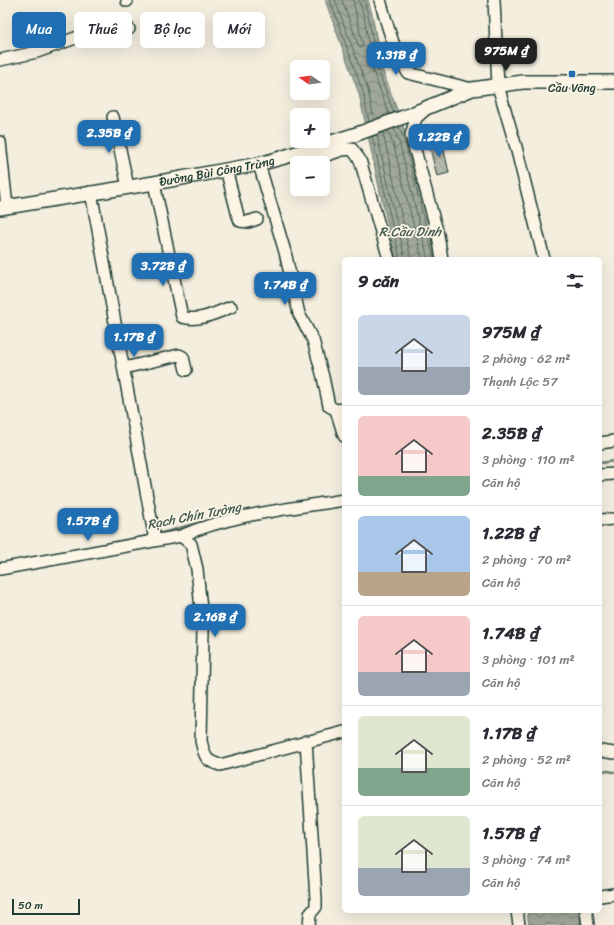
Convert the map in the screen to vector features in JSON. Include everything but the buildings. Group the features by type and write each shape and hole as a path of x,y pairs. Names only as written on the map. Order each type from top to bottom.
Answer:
{"street":[{"path":"380,0 398,58 408,73 472,89"},
{"path":"494,0 498,86 516,147 544,257"},
{"path":"0,60 37,52 74,38"},
{"name":"Đường Bùi Công Trừng","path":"4,207 259,164 357,134 409,115 472,89 523,82 614,82"},
{"path":"429,106 416,118 411,135 438,235 442,257"},
{"path":"113,117 128,187"},
{"path":"0,142 4,207"},
{"path":"298,153 324,156 342,150 352,149 360,160 388,257"},
{"path":"259,164 285,252 299,314 313,340 329,406 340,409 342,422"},
{"path":"226,169 240,221 248,222 257,219"},
{"path":"154,182 182,317 190,319 206,317 231,307"},
{"path":"91,192 155,536"},
{"path":"124,368 179,355 183,357 186,370"},
{"path":"602,443 614,441"},
{"path":"602,475 614,474"},
{"path":"0,569 155,536 181,536 201,527 258,514 342,500"},
{"path":"602,520 614,520"},
{"path":"181,536 191,544 197,569 204,630 201,741 205,754 210,762 220,765 342,732"},
{"path":"306,741 316,899 316,907 309,917 309,925"},
{"path":"602,750 614,753"},
{"path":"602,896 614,894"},
{"path":"517,913 519,925"},
{"path":"586,913 588,925"}],"water":[{"name":"R.Cầu Dinh","path":"325,0 368,0 382,69 409,142 438,257 396,257 359,94"},
{"path":"527,913 579,913 581,925 529,925"}],"waterway":[{"path":"602,463 614,461"},
{"name":"Rạch Chín Tường","path":"157,534 206,521"},
{"name":"Rạch Chín Tường","path":"96,546 152,535"},
{"path":"602,770 614,772"}],"place":[{"name":"Cầu Võng","path":"572,74"}]}
